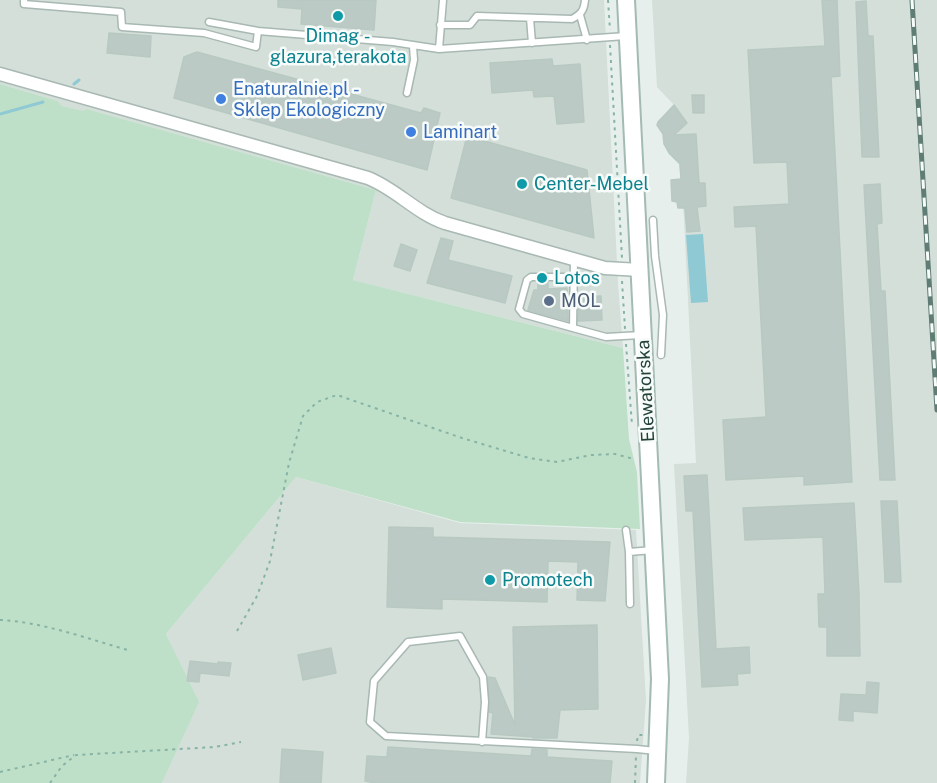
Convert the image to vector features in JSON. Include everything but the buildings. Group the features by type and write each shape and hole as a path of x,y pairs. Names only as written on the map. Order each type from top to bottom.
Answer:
{"street":[{"name":"Elewatorska","path":"626,0 660,679 656,783"},
{"path":"0,74 352,173 380,183 424,214 438,221 605,268 640,270"}],"lane":[{"path":"24,0 24,4 121,12 122,27 204,33 256,46 258,31"},
{"path":"439,50 442,0"},
{"path":"440,25 470,25 477,16 572,19 585,9 585,0"},
{"path":"580,15 586,40"},
{"path":"530,18 532,43"},
{"path":"209,22 258,31 393,42 439,50 627,36"},
{"path":"406,93 414,60 413,46"},
{"path":"653,220 663,315 661,355"},
{"path":"573,328 574,260"},
{"path":"572,277 531,277 527,280 519,309 523,314 606,336 643,335"},
{"path":"626,530 630,604"},
{"path":"628,552 654,549"},
{"path":"482,742 485,702 483,677 460,636 408,642 374,681 370,722 386,736 482,742 658,751"}],"path":[{"path":"608,0 621,242 620,270 628,375"},
{"path":"237,631 257,596 270,561 289,464 303,416 317,402 337,395 462,438 529,458 557,462 591,455 615,454 649,462"},
{"path":"0,620 10,620 63,632 131,651"},
{"path":"0,771 76,754 215,747 241,742"},
{"path":"50,783 62,766 76,754"}],"shaded area":[{"path":"0,0 604,0 623,348 353,280 376,190 87,109 84,112 62,106 58,101 0,84"},
{"path":"652,0 937,0 937,783 686,783 689,738 674,464 696,463 684,219 674,105 657,87"},
{"path":"296,477 460,523 636,530 646,700 640,783 162,783 198,702 166,634"}],"green space":[{"path":"0,84 58,101 62,106 83,111 87,109 376,190 353,280 623,348 629,439 637,472 640,529 460,522 296,477 166,634 199,702 162,783 0,783"}],"water":[{"path":"703,234 708,302 691,303 686,235"}],"waterway":[{"path":"74,84 79,80"},
{"path":"0,114 43,102"}],"railway":[{"path":"912,0 937,410"}],"place":[{"name":"Dimag - glazura,terakota","path":"338,16"},
{"name":"Enaturalnie.pl - Sklep Ekologiczny","path":"221,99"},
{"name":"Laminart","path":"411,132"},
{"name":"Center-Mebel","path":"522,184"},
{"name":"Lotos","path":"542,278"},
{"name":"MOL","path":"549,301"},
{"name":"Promotech","path":"490,580"}]}
